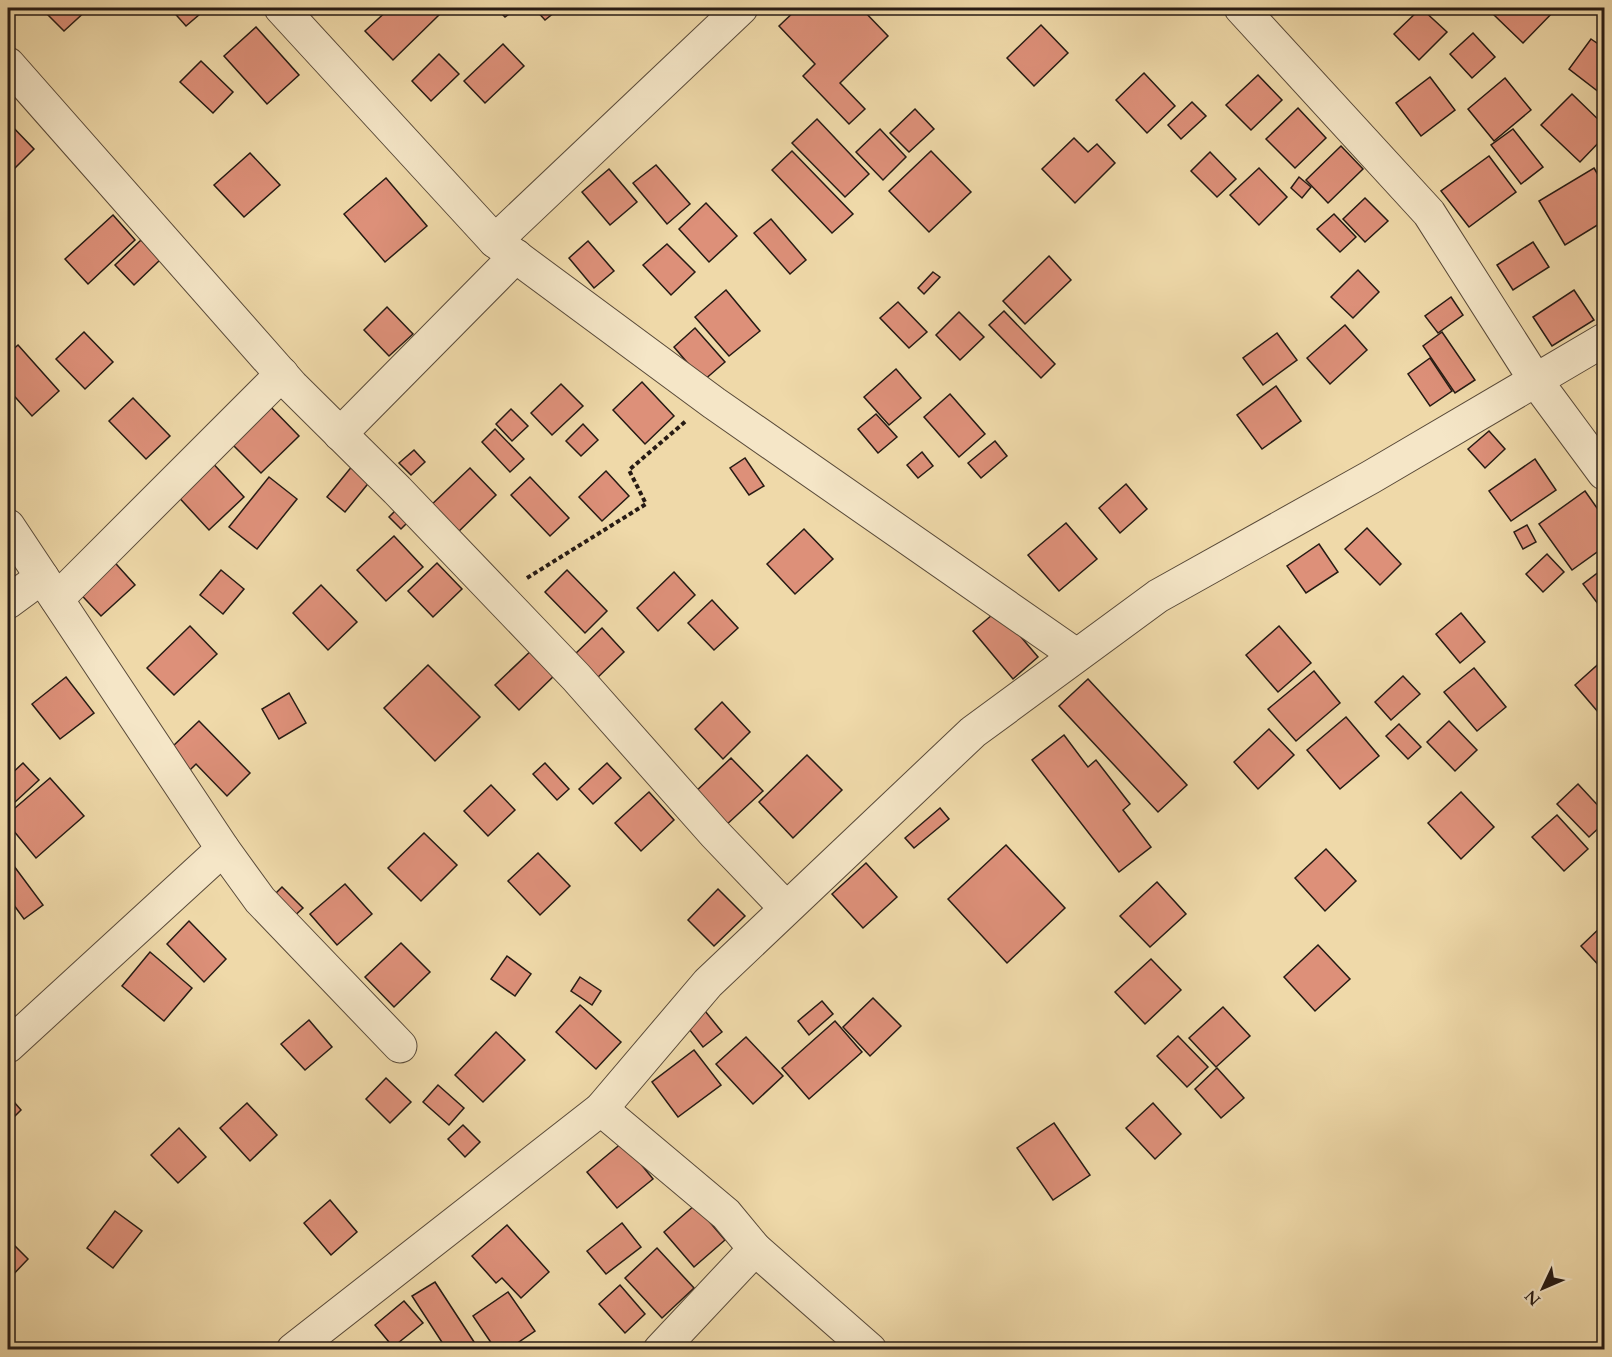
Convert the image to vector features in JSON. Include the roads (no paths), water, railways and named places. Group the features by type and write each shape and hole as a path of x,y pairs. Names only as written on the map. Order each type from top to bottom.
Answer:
{"street":[{"path":"281,8 505,248 710,400 1076,655"},
{"path":"340,434 505,248 741,8"},
{"path":"1241,8 1429,213 1536,381 1605,473"},
{"path":"8,64 282,374 576,677 715,834 785,907"},
{"path":"293,1350 601,1109 708,983 785,907 973,732 1158,596 1605,340"},
{"path":"8,602 49,588 282,374"},
{"path":"8,526 223,849 260,900 400,1046"},
{"path":"1042,681 1129,618"},
{"path":"8,1046 223,849"},
{"path":"601,1109 726,1214 755,1248 870,1350"},
{"path":"660,1350 755,1248"}]}
